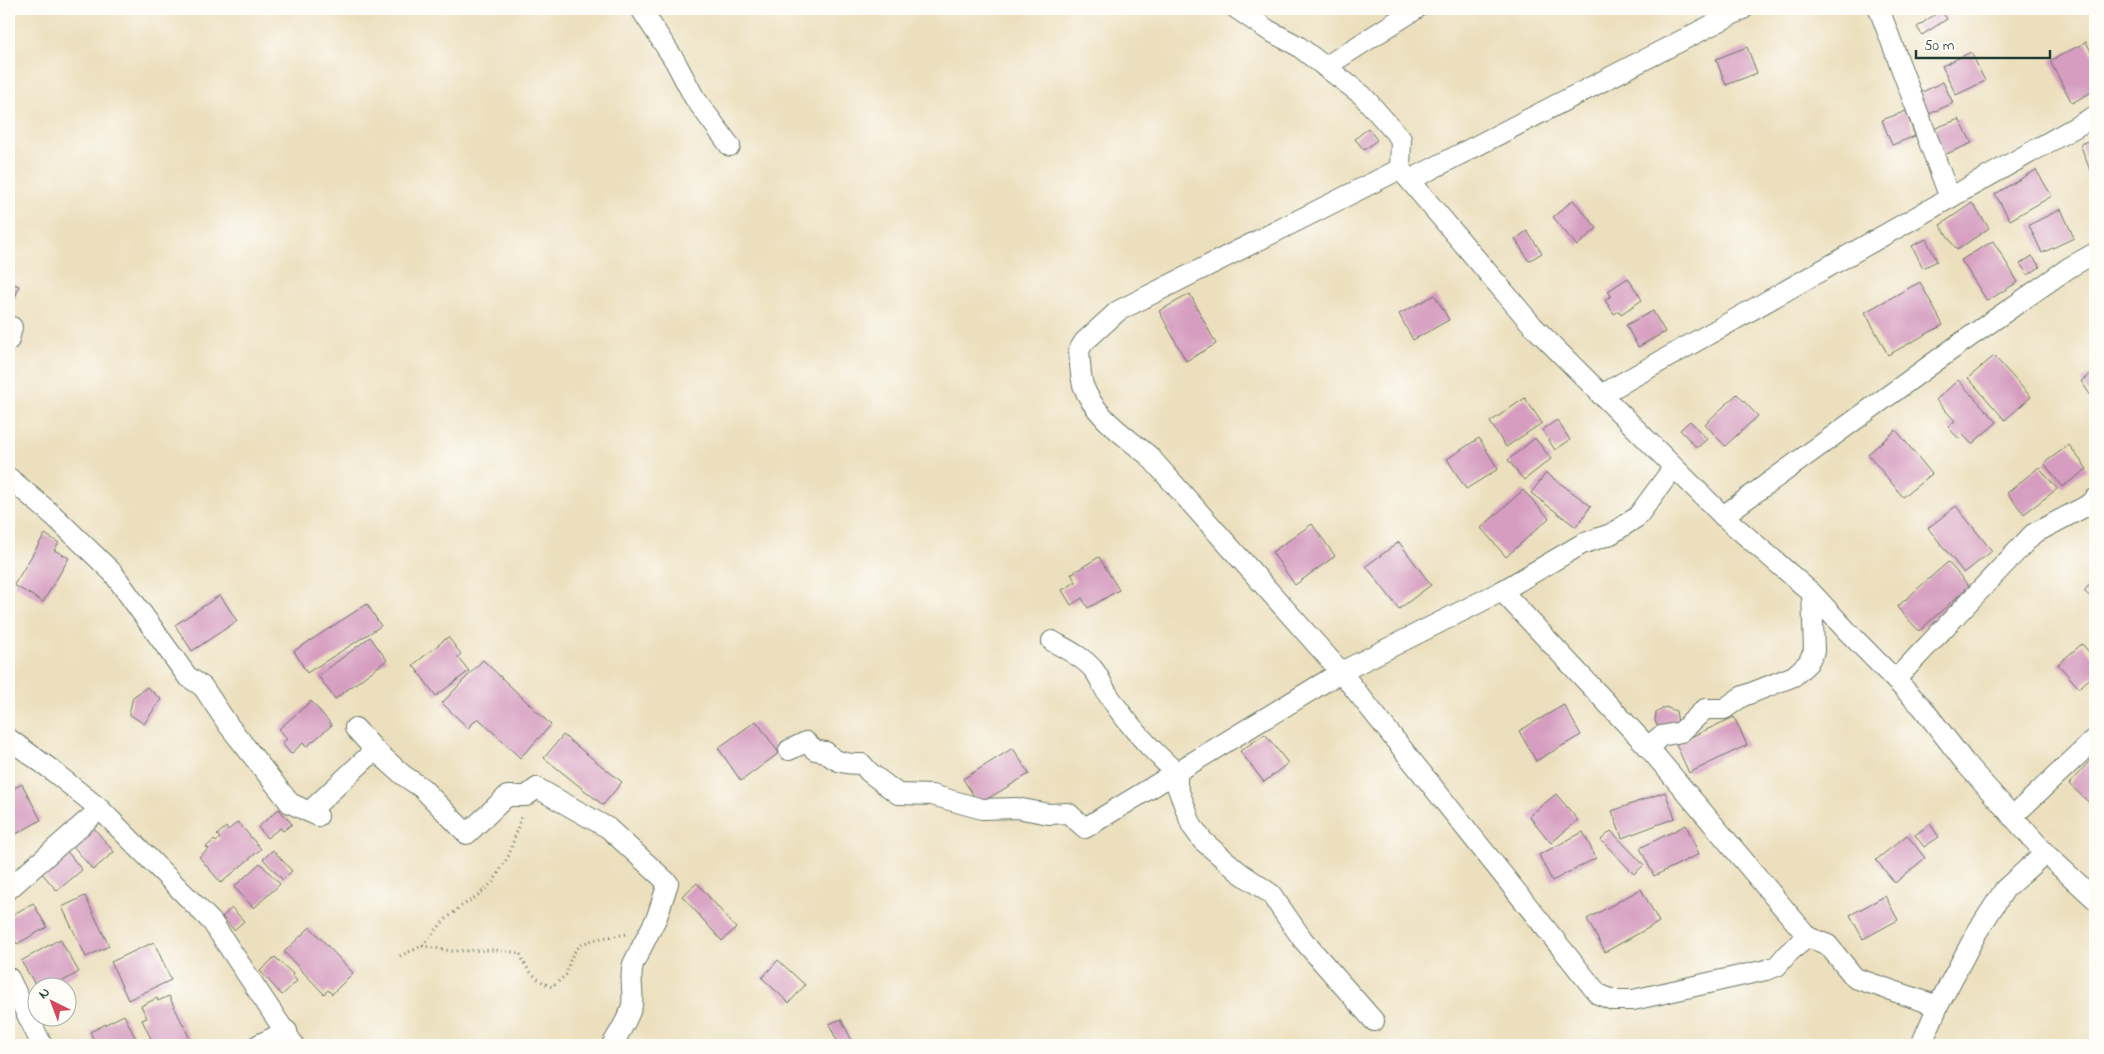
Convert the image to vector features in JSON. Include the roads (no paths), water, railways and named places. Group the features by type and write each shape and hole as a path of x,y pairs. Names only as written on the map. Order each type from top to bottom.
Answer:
{"street":[{"path":"641,9 675,61 694,97 730,146"},
{"path":"1237,9 1268,30 1298,46 1362,95 1401,139 1405,174 1533,326 1723,516 1812,593 1922,707 1966,764 2045,853 2095,898"},
{"path":"1326,67 1416,9"},
{"path":"1743,9 1405,174 1118,311 1084,342 1079,350 1083,385 1094,405 1116,429 1149,456 1341,672 1598,994 1613,1000 1633,1000 1766,970 1777,966 1788,953 1808,937"},
{"path":"1879,9 1950,198"},
{"path":"1601,395 2095,116"},
{"path":"1723,516 1966,339 2070,267 2095,253"},
{"path":"789,750 806,742 815,750 826,752 832,759 850,764 862,764 869,772 898,794 932,794 982,809 1017,808 1050,814 1068,813 1085,828 1341,672 1502,591 1582,544 1610,534 1636,517 1674,467"},
{"path":"9,478 54,516 113,574 187,676 203,687 229,726 290,803 314,814 376,750"},
{"path":"1895,680 2033,534 2095,500"},
{"path":"1502,591 1648,747 1808,937 1828,945 1855,978 1938,1006"},
{"path":"1648,747 1661,736 1681,732 1704,709 1724,709 1741,697 1794,676 1808,663 1814,651 1812,593"},
{"path":"1052,641 1073,652 1094,669 1108,695 1138,735 1177,773 1177,786 1192,826 1203,841 1239,872 1271,894 1303,940 1374,1020"},
{"path":"355,728 403,775 422,788 467,834 507,796 526,796 537,788 608,828 668,883 657,917 633,964 631,973 633,987 632,1006 612,1045"},
{"path":"9,739 100,809 212,922 291,1038 258,1045"},
{"path":"2012,817 2095,739"},
{"path":"9,889 100,809"},
{"path":"1921,1045 1938,1006 1977,932 2005,889 2045,853"},
{"path":"9,978 42,1045"}]}
